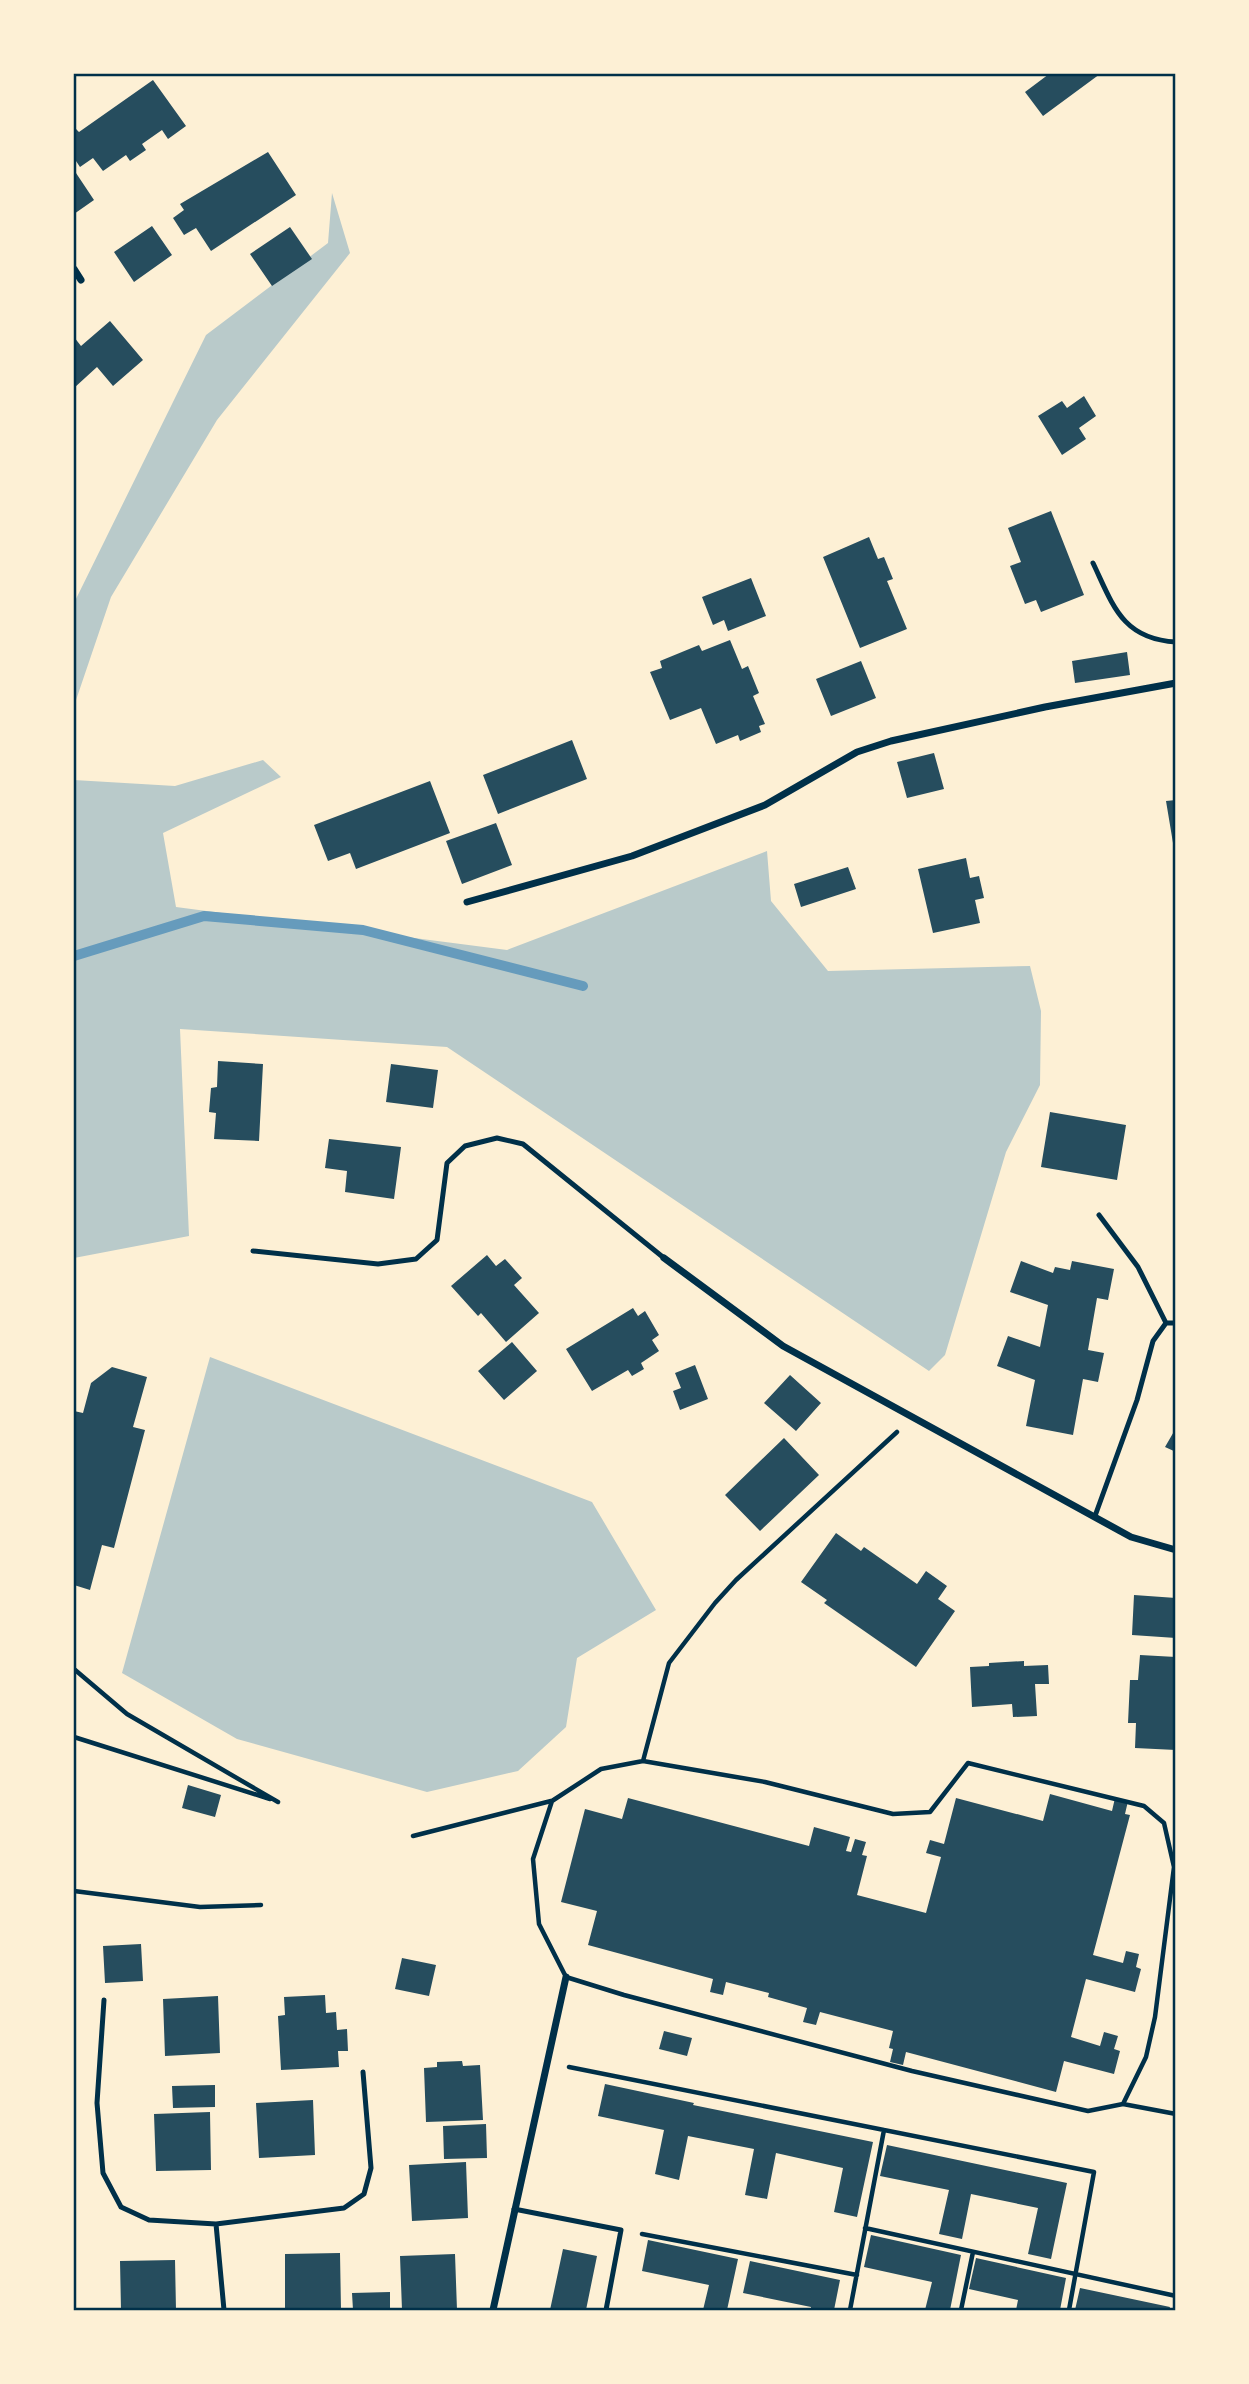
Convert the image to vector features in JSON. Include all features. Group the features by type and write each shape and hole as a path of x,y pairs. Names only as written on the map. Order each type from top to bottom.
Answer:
{"street":[{"path":"74,269 80,280"},
{"path":"467,902 632,856 765,805 857,752 1045,707 1175,683"},
{"path":"664,1258 783,1346 1131,1537 1175,1550"},
{"path":"493,2311 566,1977"}],"lane":[{"path":"1093,563 1116,612 1128,626 1145,636 1175,642"},
{"path":"253,1251 378,1264 416,1259 437,1240 447,1164 465,1146 497,1138 523,1144 664,1258"},
{"path":"1100,1214 1138,1267 1166,1323"},
{"path":"1166,1323 1175,1323"},
{"path":"1095,1516 1136,1400 1153,1341 1166,1323"},
{"path":"104,2000 97,2102 103,2173 121,2207 149,2220 216,2224 344,2208 364,2194 371,2168 363,2071"},
{"path":"514,2209 621,2230 606,2311"},
{"path":"216,2224 224,2311"}],"path":[{"path":"643,1762 669,1663 715,1603 736,1580 913,1417"},
{"path":"74,1669 127,1714 278,1802 74,1737"},
{"path":"413,1836 552,1801 601,1769 643,1762 765,1782 893,1814 930,1812 968,1763 1144,1806 1164,1823 1174,1867 1156,2017 1146,2057 1123,2104"},
{"path":"552,1801 533,1859 539,1924 566,1977 624,1995 925,2074 1088,2111 1123,2104 1175,2113"},
{"path":"74,1891 200,1906 261,1905"},
{"path":"547,2063 1094,2172 1069,2311"},
{"path":"850,2311 884,2130"},
{"path":"865,2228 1175,2296"},
{"path":"621,2230 857,2275"},
{"path":"961,2311 973,2252"}],"shaded area":[{"path":"332,193 350,253 217,420 111,597 74,706 74,603 206,335 328,243"},
{"path":"263,760 281,777 163,833 176,907 507,950 767,851 771,901 828,971 1030,966 1041,1011 1040,1085 1006,1152 945,1355 929,1371 447,1047 180,1029 189,1236 74,1258 74,780 175,786"},
{"path":"210,1357 592,1502 656,1610 577,1658 566,1727 518,1771 427,1792 237,1739 122,1673"}],"building":[{"path":"1049,74 1100,74 1043,116 1025,92"},
{"path":"153,80 186,126 168,139 162,130 142,144 146,150 130,161 126,155 103,171 93,158 80,167 74,158 74,131 76,129 79,132"},
{"path":"268,152 296,195 211,251 196,228 184,235 173,218 184,210 180,204"},
{"path":"74,170 94,200 74,214"},
{"path":"152,226 172,255 134,282 114,252"},
{"path":"290,227 312,259 272,286 250,254"},
{"path":"110,321 143,360 113,386 97,367 74,388 74,337 81,346"},
{"path":"1084,396 1096,416 1079,428 1086,439 1062,455 1038,416 1062,401 1067,408"},
{"path":"1051,511 1084,595 1041,612 1036,600 1025,604 1010,566 1021,562 1008,528"},
{"path":"869,537 878,559 884,557 893,579 887,581 907,629 860,648 823,557"},
{"path":"751,578 766,616 728,631 724,620 713,625 702,597"},
{"path":"730,640 742,669 748,666 759,693 753,696 765,724 759,726 761,732 740,741 738,735 716,744 701,708 670,720 650,672 662,668 660,661 699,645 702,651"},
{"path":"1127,652 1130,675 1075,683 1072,661"},
{"path":"861,661 876,698 831,716 816,679"},
{"path":"572,740 587,779 498,814 483,775"},
{"path":"934,753 944,789 907,798 897,762"},
{"path":"430,781 450,833 356,869 350,853 328,861 314,825"},
{"path":"1176,800 1176,849 1174,849 1166,801"},
{"path":"496,823 512,865 462,884 446,841"},
{"path":"966,858 970,878 979,876 984,898 975,900 980,923 933,933 918,869"},
{"path":"848,867 856,889 801,907 794,884"},
{"path":"218,1061 263,1064 259,1141 214,1139 216,1113 209,1112 211,1088 217,1087"},
{"path":"391,1064 438,1070 433,1108 386,1102"},
{"path":"1050,1112 1126,1125 1117,1180 1041,1167"},
{"path":"329,1139 401,1147 394,1199 345,1192 347,1171 325,1168"},
{"path":"487,1255 496,1266 505,1259 522,1278 514,1285 539,1313 506,1342 481,1313 478,1316 451,1286"},
{"path":"1021,1261 1053,1273 1055,1267 1070,1270 1072,1261 1114,1269 1108,1300 1097,1298 1088,1350 1104,1353 1098,1382 1083,1379 1073,1435 1026,1426 1035,1380 997,1366 1008,1336 1040,1347 1048,1305 1010,1292"},
{"path":"633,1308 638,1316 645,1311 659,1335 652,1340 659,1351 641,1363 644,1369 632,1376 628,1370 592,1391 566,1349"},
{"path":"512,1342 537,1371 504,1400 478,1371"},
{"path":"695,1365 708,1399 680,1410 673,1391 681,1388 675,1373"},
{"path":"112,1367 147,1377 133,1427 145,1430 114,1548 102,1545 90,1590 74,1585 74,1411 83,1413 91,1383"},
{"path":"790,1375 821,1403 796,1431 764,1403"},
{"path":"1176,1428 1176,1452 1165,1447"},
{"path":"784,1438 819,1475 760,1531 725,1495"},
{"path":"836,1533 861,1551 864,1547 917,1584 926,1571 947,1586 938,1599 955,1611 916,1667 824,1603 827,1600 801,1582"},
{"path":"1134,1595 1176,1598 1176,1638 1132,1635"},
{"path":"1140,1655 1176,1657 1176,1750 1135,1748 1136,1723 1128,1723 1130,1680 1138,1680"},
{"path":"1024,1661 1024,1666 1048,1665 1049,1684 1035,1684 1037,1716 1013,1717 1012,1704 972,1707 970,1667"},
{"path":"188,1785 221,1795 215,1817 182,1808"},
{"path":"1050,1794 1112,1811 1115,1798 1128,1801 1125,1814 1130,1815 1093,1955 1123,1963 1126,1951 1139,1954 1136,1967 1141,1969 1135,1992 1086,1979 1071,2037 1100,2046 1104,2032 1118,2036 1114,2049 1120,2051 1114,2074 1064,2061 1056,2092 906,2052 903,2065 890,2062 893,2049 889,2048 893,2031 820,2012 816,2025 803,2022 807,2008 768,1997 769,1993 726,1982 723,1995 710,1992 713,1979 588,1945 597,1911 561,1902 585,1809 622,1819 628,1798 809,1846 814,1827 850,1837 846,1851 851,1852 855,1839 866,1842 862,1855 867,1856 857,1895 926,1913 941,1857 926,1853 930,1840 944,1844 956,1798 1043,1821"},
{"path":"141,1944 143,1981 105,1983 103,1946"},
{"path":"402,1958 436,1965 429,1996 395,1989"},
{"path":"325,1995 326,2013 336,2012 337,2030 347,2029 348,2051 338,2051 339,2067 281,2070 278,2016 285,2015 284,1997"},
{"path":"218,1996 220,2053 165,2056 163,1999"},
{"path":"664,2031 692,2038 687,2056 659,2049"},
{"path":"462,2061 463,2066 480,2065 483,2120 426,2122 424,2068 437,2067 437,2062"},
{"path":"605,2084 873,2142 857,2217 834,2212 843,2168 776,2153 767,2199 745,2195 754,2149 688,2136 679,2180 655,2174 664,2130 598,2116"},
{"path":"215,2085 215,2107 173,2108 172,2086"},
{"path":"313,2100 315,2155 259,2158 256,2103"},
{"path":"210,2112 211,2170 156,2171 154,2114"},
{"path":"486,2124 487,2158 444,2159 443,2126"},
{"path":"887,2145 1067,2183 1051,2259 1028,2254 1038,2208 971,2194 962,2239 939,2234 949,2190 880,2176"},
{"path":"466,2162 468,2218 412,2221 409,2165"},
{"path":"871,2235 961,2255 950,2310 925,2310 932,2282 864,2267"},
{"path":"648,2240 738,2259 727,2310 703,2310 709,2285 642,2271"},
{"path":"563,2249 597,2256 586,2310 550,2310"},
{"path":"340,2253 341,2310 285,2310 285,2254"},
{"path":"455,2254 457,2310 402,2310 400,2256"},
{"path":"976,2258 1066,2278 1060,2310 1016,2310 1018,2300 969,2289"},
{"path":"175,2260 176,2310 121,2310 120,2261"},
{"path":"750,2261 840,2280 834,2310 811,2310 811,2307 743,2293"},
{"path":"1080,2288 1170,2307 1169,2310 1075,2310"},
{"path":"390,2292 390,2310 353,2310 352,2293"}],"waterway":[{"path":"74,956 204,916 363,930 583,986"}]}
